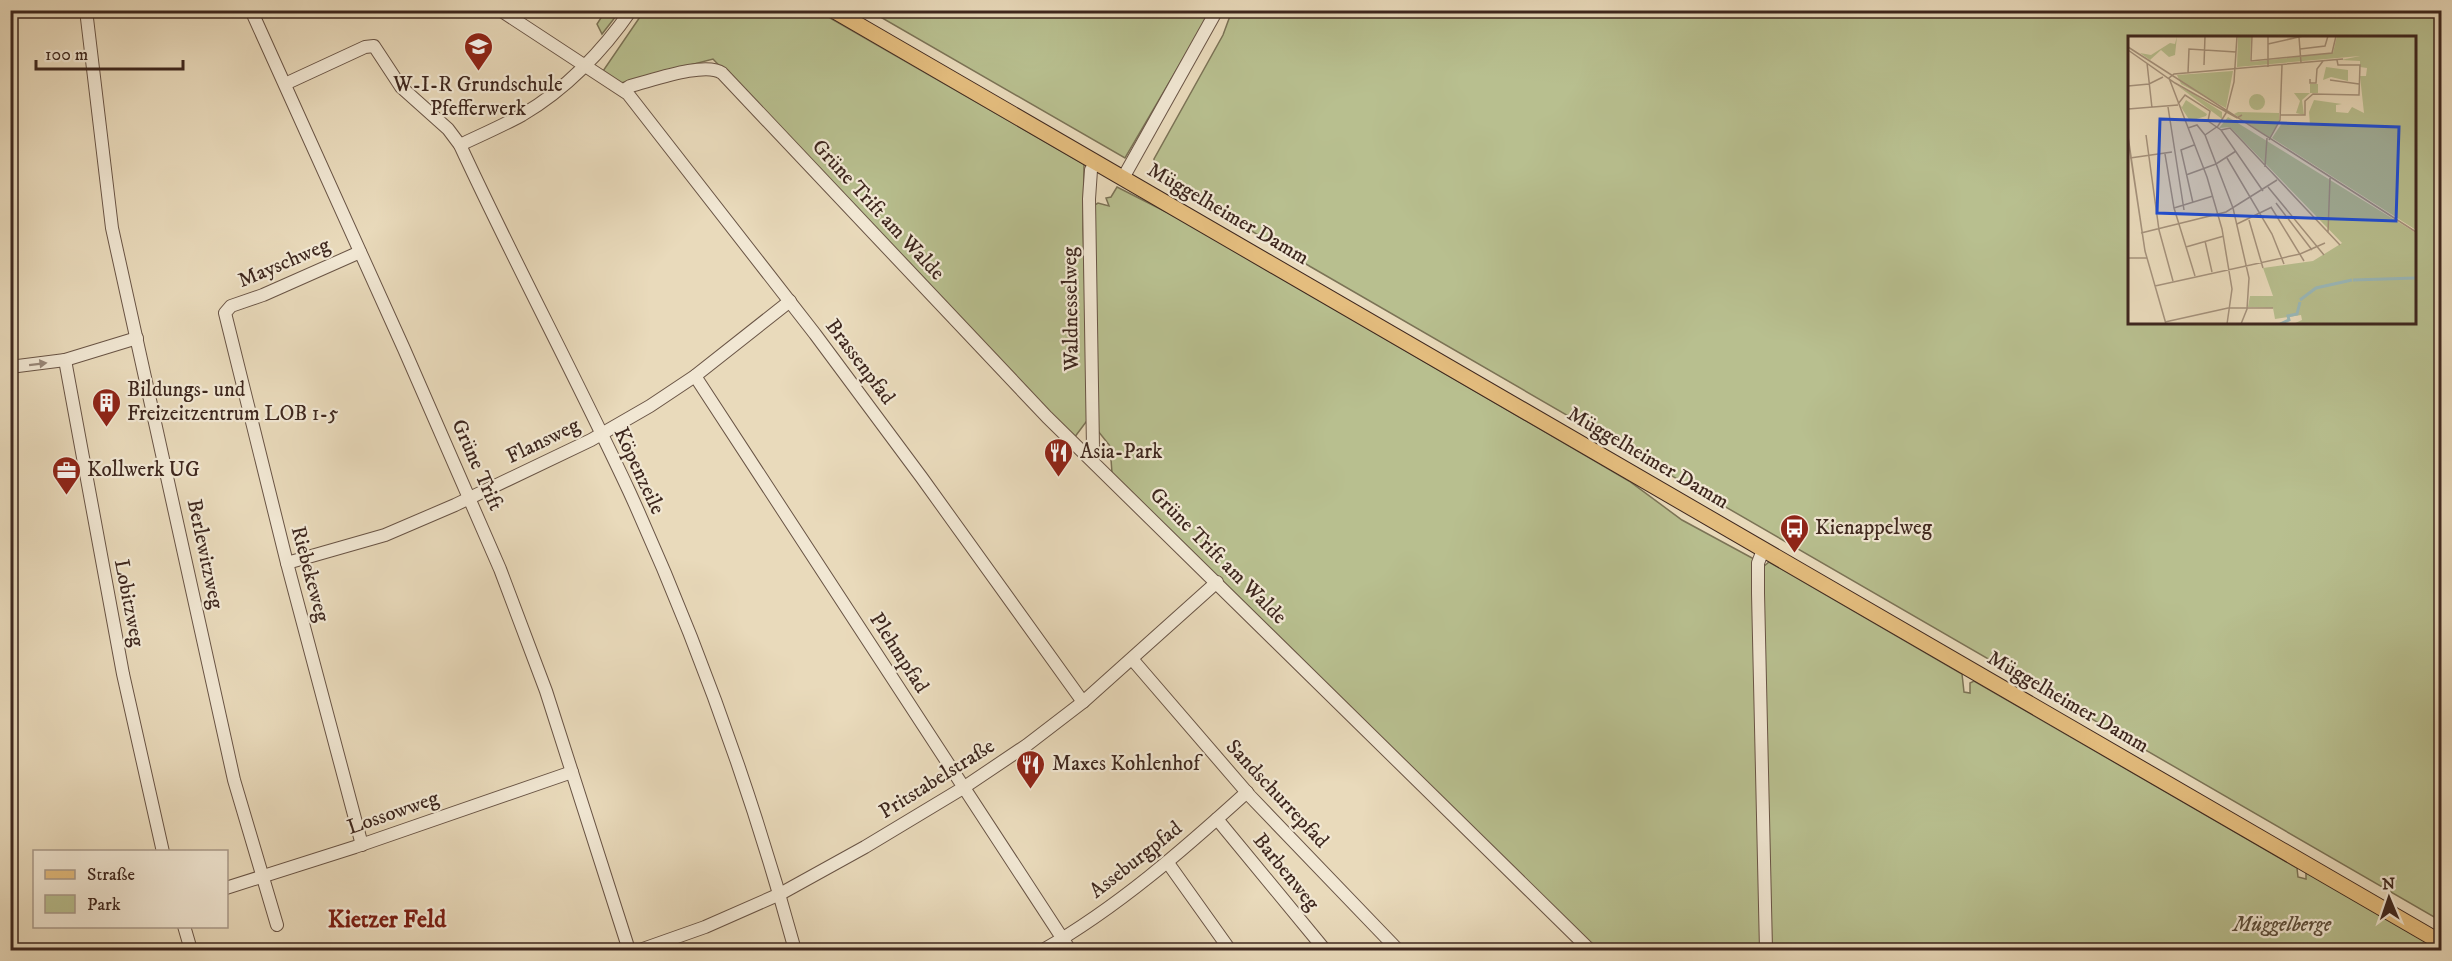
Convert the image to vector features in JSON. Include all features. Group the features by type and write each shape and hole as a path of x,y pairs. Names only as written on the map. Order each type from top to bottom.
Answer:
{"main road":[{"name":"Müggelheimer Damm","path":"833,10 2442,943"}],"street":[{"name":"Berlewitzweg","path":"86,10 112,228 234,780 277,925"},
{"name":"Grüne Trift","path":"251,10 470,498 529,644 628,951"},
{"path":"500,10 584,66"},
{"path":"460,145 527,111 584,66 631,10"},
{"path":"1123,178 1216,10"},
{"name":"Köpenzeile","path":"285,84 365,47 374,46 401,87 448,129 460,145 650,540 711,689 740,768 780,894 795,951"},
{"name":"Brassenpfad","path":"584,66 624,90 790,301 929,488 1083,702"},
{"name":"Grüne Trift am Walde","path":"624,90 630,86 705,68 718,70 1047,417 1590,951"},
{"name":"Waldnesselweg","path":"1087,454 1093,448 1089,199 1091,170 1096,162"},
{"name":"Mayschweg","path":"225,313 231,306 263,295 360,252"},
{"name":"Flansweg","path":"286,563 385,535 537,467 601,434 647,408 695,376 790,301"},
{"name":"Riebekeweg","path":"225,313 286,563 362,845"},
{"path":"10,367 65,360 137,338"},
{"name":"Lobitzweg","path":"65,360 125,684 164,850"},
{"name":"Plehmpfad","path":"695,376 1070,951"},
{"path":"1763,550 1758,563 1758,593 1766,951"},
{"name":"Pritstabelstraße","path":"640,951 705,927 780,894 865,847 963,788 1028,745 1083,702 1217,582"},
{"name":"Sandschurrepfad","path":"1132,659 1247,792 1398,951"},
{"name":"Lossowweg","path":"228,887 362,845 572,772"},
{"name":"Asseburgpfad","path":"1042,951 1062,940 1168,863 1247,792"},
{"name":"Barbenweg","path":"1217,819 1325,951"},
{"path":"1168,863 1230,951"},
{"path":"184,928 191,951"}],"green space":[{"path":"606,10 620,11 602,34 597,24"},
{"path":"1535,10 1539,13 1541,10 2441,11 2441,921 1311,267 1154,172 1154,159 1223,35 1230,16 1236,11"},
{"path":"644,11 818,11 1084,164 1083,229 1089,418 1074,438 713,59 621,83 603,71"},
{"path":"870,11 1211,11 1125,158"},
{"path":"1117,187 1182,220 1629,481 1682,520 1754,559 1762,950 1598,950 1112,473 1110,446 1098,431 1093,206 1098,203 1109,206 1106,198 1111,197"},
{"name":"Müggelberge","path":"1769,562 1962,674 1964,692 1970,693 1970,683 1974,681 2297,868 2298,877 2306,879 2306,872 2440,950 1769,950 1763,567"}],"place":[{"name":"W-I-R Grundschule Pfefferwerk","path":"478,72"},
{"name":"Bildungs- und Freizeitzentrum LOB 1-5","path":"106,428"},
{"name":"Asia-Park","path":"1059,478"},
{"name":"Kollwerk UG","path":"66,496"},
{"name":"Kienappelweg","path":"1794,554"},
{"name":"Maxes Kohlenhof","path":"1031,790"}],"district":[{"name":"Kietzer Feld","path":"387,920"}]}
